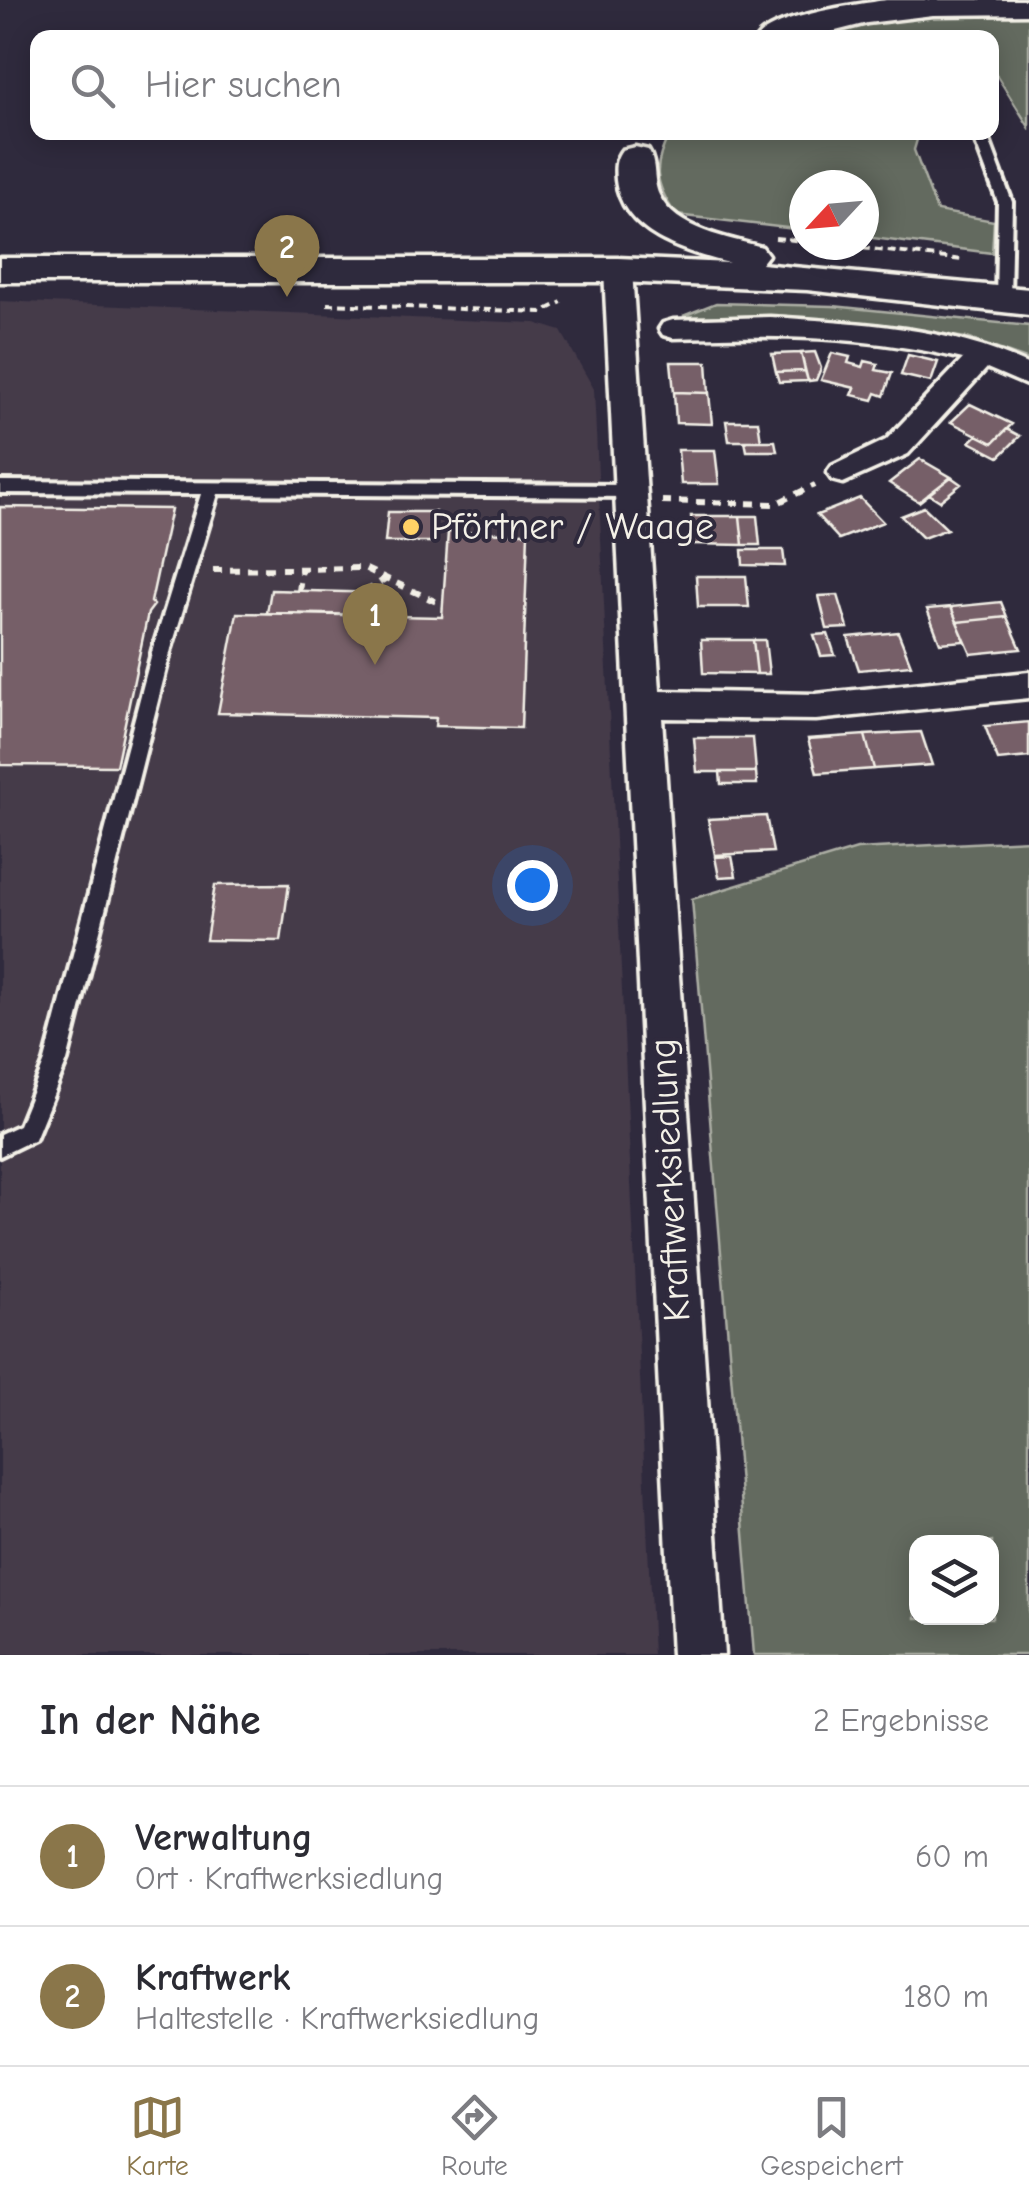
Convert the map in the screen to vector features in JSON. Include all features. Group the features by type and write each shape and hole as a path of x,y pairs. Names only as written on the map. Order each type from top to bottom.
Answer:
{"main road":[{"path":"807,30 872,14 1010,2"},
{"path":"640,145 637,193 661,223 707,246 766,258 807,278"},
{"path":"618,270 640,145"},
{"path":"0,270 342,266 618,270 1012,289"}],"street":[{"name":"Kraftwerksiedlung","path":"618,270 698,1655"},
{"path":"673,329 770,326 902,335 982,356 1029,376"},
{"path":"843,473 897,448 982,356"},
{"path":"642,704 816,707 1029,684"}],"lane":[{"path":"982,140 1005,202 1012,289"},
{"path":"0,487 630,495"},
{"path":"0,1145 27,1132 56,1061 162,649 211,488"}],"path":[{"path":"879,256 1012,289"},
{"path":"630,495 775,504 843,473"},
{"path":"299,591 302,568"},
{"path":"186,570 364,568 442,605"},
{"path":"365,592 386,578"}],"shaded area":[{"path":"1029,13 1029,127 999,79 999,30 836,30 890,20"},
{"path":"667,140 917,140 914,150 937,211 994,221 992,253 879,239 879,170 789,170 789,228 676,215 663,193 658,165"},
{"path":"0,301 535,323 561,331 594,389 653,1655 0,1655"},
{"path":"716,303 833,306 1029,326 1029,360 967,338 816,319 683,316"},
{"path":"1029,840 1029,1655 754,1655 692,899 857,849"}],"building":[{"path":"815,352 821,368 816,380 808,381 801,353"},
{"path":"801,353 805,371 776,372 772,354"},
{"path":"832,353 850,357 848,363 863,367 865,361 878,364 876,370 892,373 884,396 876,393 873,400 852,395 855,388 821,380"},
{"path":"908,355 938,362 931,382 901,375"},
{"path":"671,362 707,362 709,393 674,392"},
{"path":"805,371 808,381 779,382 776,372"},
{"path":"674,392 709,393 712,424 676,423"},
{"path":"970,404 1012,424 993,443 951,422"},
{"path":"726,421 758,421 761,441 729,441"},
{"path":"1007,429 1020,436 999,457 970,442 977,435 993,443"},
{"path":"745,441 775,441 777,451 747,451"},
{"path":"678,450 715,450 719,484 681,484"},
{"path":"920,459 951,477 919,502 889,483"},
{"path":"951,477 961,484 940,501 929,494"},
{"path":"860,498 883,522 839,539 817,515"},
{"path":"0,507 171,509 151,602 154,605 148,613 116,766 0,765"},
{"path":"924,507 947,529 923,538 901,516"},
{"name":"Pförtner / Waage","path":"388,512 435,512 434,542 385,542"},
{"path":"691,516 740,516 743,545 693,544"},
{"path":"740,516 757,516 760,545 743,545"},
{"path":"448,532 528,533 521,728 435,726 436,718 218,713 237,613 442,617"},
{"path":"742,550 783,550 785,566 743,565"},
{"path":"696,576 746,576 749,607 698,607"},
{"path":"271,590 381,593 378,615 267,613"},
{"path":"838,595 848,628 827,629 819,596"},
{"path":"1001,602 1007,617 957,622 951,607"},
{"path":"951,607 965,641 940,643 927,609"},
{"path":"1007,617 1021,649 971,654 957,622"},
{"path":"898,632 911,665 859,670 848,637"},
{"path":"828,634 835,655 821,656 814,635"},
{"path":"701,640 753,640 757,674 703,673"},
{"path":"753,640 765,640 769,674 757,674"},
{"path":"1029,722 1029,757 998,760 985,726"},
{"path":"921,732 932,765 874,769 865,735"},
{"path":"865,735 874,769 817,773 808,739"},
{"path":"694,738 753,738 756,772 697,772"},
{"path":"720,772 756,772 757,784 721,784"},
{"path":"766,816 773,852 715,855 708,819"},
{"path":"732,856 736,876 719,877 715,857"},
{"path":"289,884 281,941 206,940 215,885"}],"place":[{"name":"Kraftwerk","path":"287,297"},
{"name":"Pförtner / Waage","path":"411,527"},
{"name":"Verwaltung","path":"375,665"}]}
